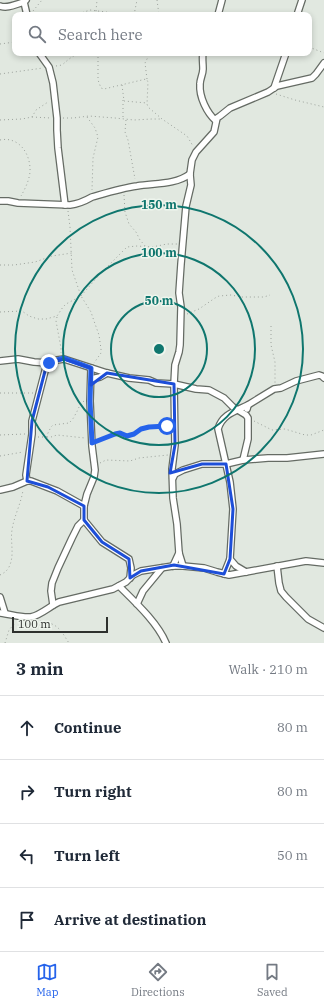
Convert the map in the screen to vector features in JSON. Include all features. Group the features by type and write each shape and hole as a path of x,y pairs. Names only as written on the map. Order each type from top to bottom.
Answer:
{"street":[{"path":"219,12 222,0"},
{"path":"298,12 302,0"},
{"path":"0,6 5,8 25,1 28,12"},
{"path":"41,56 49,67 53,83 65,205"},
{"path":"202,56 203,70 200,82 201,90 204,104 216,121"},
{"path":"274,88 285,56"},
{"path":"184,566 179,553 172,469 175,445 175,365 179,348 181,316 179,293 186,206 191,185 190,174 192,160 196,152 212,134 216,121 230,108 268,92 277,86 312,78 324,64"},
{"path":"0,201 65,205 75,204 92,197 125,188 174,182 190,174"},
{"path":"0,361 18,359 48,363 64,358 107,373 129,378 209,390 224,398 247,416"},
{"path":"26,482 32,436 32,421 48,363"},
{"path":"91,368 90,396 95,468 94,478 87,494 84,506 84,520 102,542 129,559 131,568 130,578"},
{"path":"91,379 100,377 107,373"},
{"path":"224,574 230,559 233,509 230,482 218,429 220,423 224,418 238,410 290,383 314,376 322,376 324,378"},
{"path":"243,460 248,439 248,405"},
{"path":"173,478 175,474 183,470 202,464 226,464 243,460 287,458 324,454"},
{"path":"0,490 26,482 35,482 53,489 84,506"},
{"path":"53,605 51,591 54,576 78,526 84,520"},
{"path":"173,566 179,553"},
{"path":"230,559 236,566 246,572"},
{"path":"0,597 2,613 23,617 37,614 53,605 103,592 119,586 141,571 173,566 184,566 204,568 224,574 232,574 306,561 324,562"},
{"path":"277,566 281,591 308,619 324,628"},
{"path":"137,604 151,580 162,568"},
{"path":"119,586 137,604 163,635 166,643"}],"path":[{"path":"32,12 42,0"},
{"path":"96,11 97,0"},
{"path":"135,12 138,0"},
{"path":"157,0 159,12"},
{"path":"84,12 90,10 104,12"},
{"path":"0,44 12,42"},
{"path":"312,48 324,53"},
{"path":"0,74 62,65 74,56"},
{"path":"98,56 98,80 101,88 104,89 143,79 147,80"},
{"path":"148,56 145,63 147,103 150,109 162,119 187,136 192,142 196,152"},
{"path":"122,84 123,120"},
{"path":"268,92 295,100 324,106"},
{"path":"32,117 36,110 55,98"},
{"path":"123,100 147,103"},
{"path":"0,120 32,117 108,117 123,120 162,119"},
{"path":"86,117 95,128 98,137 93,158 92,197"},
{"path":"126,120 125,132 137,186"},
{"path":"0,140 9,139 18,143 22,146 28,161 30,171 27,185 18,203"},
{"path":"125,188 124,197 126,218 146,247"},
{"path":"65,205 69,213 72,270 81,296 91,312 101,349 101,353 91,368"},
{"path":"61,358 61,348 56,321 57,316 66,304 81,296 100,274 127,247 146,247 166,244 183,245"},
{"path":"0,265 35,262 52,256 72,252"},
{"path":"181,316 190,314 219,296 231,295 241,297 264,297 270,295"},
{"path":"0,312 22,312 38,319 57,316"},
{"path":"271,326 271,345 275,362 274,390"},
{"path":"0,393 40,393"},
{"path":"46,436 50,427 53,425 69,423 76,415 80,405 90,396"},
{"path":"247,416 272,430 285,429 305,435 311,435 324,430"},
{"path":"0,435 51,437 60,435 92,441 120,433 127,436 149,427 175,425"},
{"path":"0,456 29,451"},
{"path":"95,468 106,460 130,461 158,455 174,455"},
{"path":"0,575 9,568 11,562 13,549 12,532 16,512 26,482"},
{"path":"32,616 42,622 50,623 56,626 69,643"},
{"path":"5,643 9,630 13,624 23,617"}],"highlighted area":[{"path":"64,359 91,368 91,385 107,373 174,384 175,445 170,473 202,464 226,464 233,509 230,559 224,574 174,565 141,571 130,578 129,559 102,542 84,520 84,506 48,487 27,481 32,421 45,371 48,363"}],"route":[{"path":"49,363 64,358 91,368 90,401 92,417 92,443 115,434 120,433 127,436 134,434 141,429 152,426 167,426"}]}
